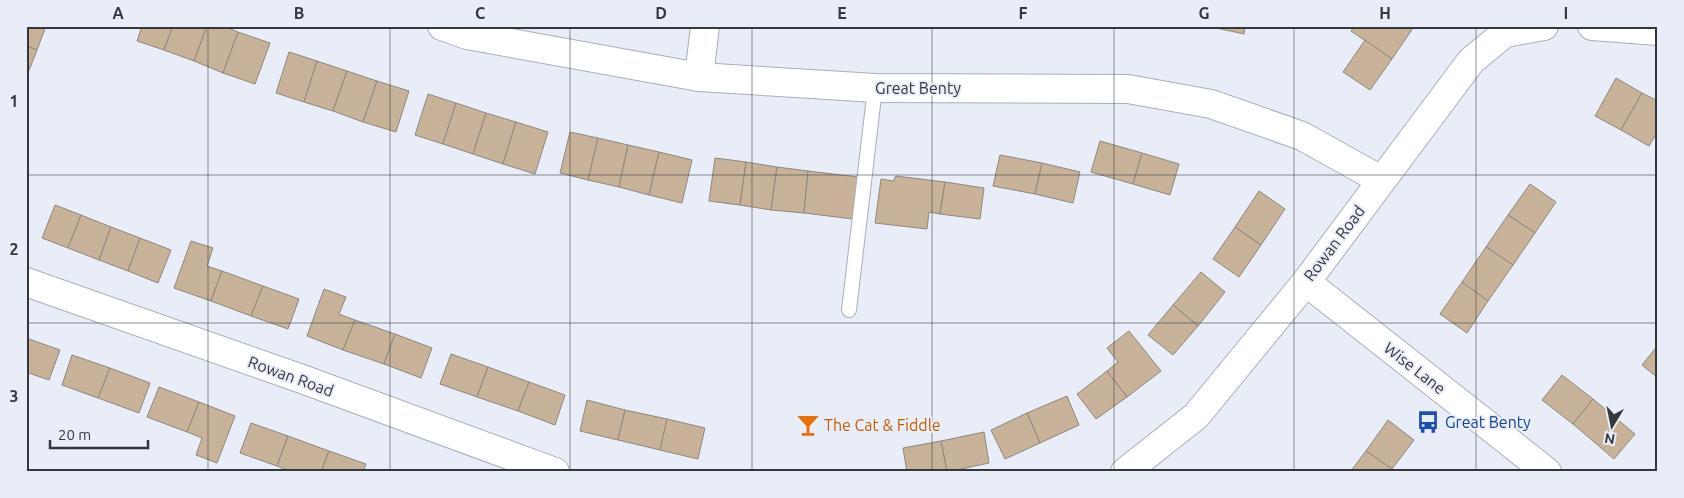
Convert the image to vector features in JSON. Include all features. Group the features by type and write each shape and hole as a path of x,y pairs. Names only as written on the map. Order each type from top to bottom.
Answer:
{"street":[{"name":"Great Benty","path":"442,26 467,36 699,77 875,88 1128,89 1211,104 1302,136 1381,180"},
{"path":"699,77 705,26"},
{"name":"Rowan Road","path":"1125,472 1196,416 1306,282 1471,60 1505,33 1544,26"},
{"path":"1592,26 1658,31"},
{"name":"Rowan Road","path":"26,282 302,379 555,472"},
{"name":"Wise Lane","path":"1306,282 1547,472"}],"lane":[{"path":"850,310 875,88"}],"building":[{"path":"26,26 46,26 37,50 26,46"},
{"path":"142,26 173,26 164,50 137,41"},
{"path":"173,26 207,26 194,61 164,50"},
{"path":"207,26 223,26 238,32 223,73 194,61"},
{"path":"1207,26 1245,26 1244,34"},
{"path":"1355,26 1411,26 1413,28 1392,59 1351,31"},
{"path":"238,32 270,43 255,84 223,73"},
{"path":"1365,40 1392,59 1370,90 1343,72"},
{"path":"26,46 37,50 26,78"},
{"path":"289,52 317,61 304,102 276,93"},
{"path":"317,61 347,71 333,111 304,102"},
{"path":"347,71 377,81 363,122 333,111"},
{"path":"1616,78 1642,93 1621,130 1595,116"},
{"path":"377,81 409,91 396,132 363,122"},
{"path":"1642,93 1658,101 1658,131 1649,146 1621,130"},
{"path":"428,94 456,103 443,144 415,135"},
{"path":"456,103 486,113 473,154 443,144"},
{"path":"486,113 516,122 503,164 473,154"},
{"path":"516,122 548,132 535,174 503,164"},
{"path":"570,132 598,138 588,180 560,173"},
{"path":"598,138 628,145 619,187 588,180"},
{"path":"1100,141 1142,153 1133,184 1091,172"},
{"path":"628,145 659,152 649,195 619,187"},
{"path":"659,152 692,160 682,203 649,195"},
{"path":"1142,153 1179,164 1170,195 1133,184"},
{"path":"1000,155 1042,163 1035,194 993,186"},
{"path":"715,158 746,162 740,205 709,201"},
{"path":"746,162 777,167 771,210 740,205"},
{"path":"1042,163 1080,172 1073,203 1035,194"},
{"path":"777,167 808,171 804,213 771,210"},
{"path":"808,171 858,177 853,219 804,213"},
{"path":"896,176 945,182 940,214 929,212 927,229 875,223 881,179 893,181"},
{"path":"945,182 984,188 980,219 940,214"},
{"path":"1530,184 1556,202 1535,233 1508,215"},
{"path":"1259,191 1285,209 1261,245 1235,227"},
{"path":"55,205 81,215 68,248 42,238"},
{"path":"81,215 111,227 99,260 68,248"},
{"path":"1508,215 1535,233 1513,265 1486,247"},
{"path":"111,227 140,238 128,271 99,260"},
{"path":"1235,227 1261,245 1239,277 1213,259"},
{"path":"140,238 171,250 158,283 128,271"},
{"path":"191,241 213,248 207,266 222,271 211,301 174,288"},
{"path":"1486,247 1513,265 1488,301 1462,282"},
{"path":"222,271 263,286 251,316 211,301"},
{"path":"1201,272 1225,292 1198,326 1173,305"},
{"path":"1462,282 1488,301 1467,333 1440,314"},
{"path":"263,286 299,299 288,329 251,316"},
{"path":"324,289 346,297 339,314 355,320 343,350 307,336"},
{"path":"1173,305 1198,326 1173,355 1148,335"},
{"path":"355,320 395,334 384,364 343,350"},
{"path":"1129,331 1161,371 1127,397 1107,371 1118,362 1107,348"},
{"path":"395,334 432,348 421,378 384,364"},
{"path":"26,338 60,350 49,380 26,372"},
{"path":"1658,345 1658,378 1642,365"},
{"path":"451,354 488,367 477,397 440,384"},
{"path":"72,355 110,368 98,398 62,385"},
{"path":"488,367 529,382 518,411 477,397"},
{"path":"110,368 150,383 139,413 98,398"},
{"path":"1107,371 1127,397 1096,419 1077,394"},
{"path":"1562,375 1593,399 1573,424 1542,400"},
{"path":"529,382 565,395 555,425 518,411"},
{"path":"159,387 199,402 187,432 147,417"},
{"path":"1067,396 1079,425 1040,443 1027,413"},
{"path":"1593,399 1635,434 1614,459 1573,424"},
{"path":"587,400 625,410 618,440 580,431"},
{"path":"199,402 235,416 217,463 196,455 202,438 187,432"},
{"path":"625,410 667,419 660,450 618,440"},
{"path":"1027,413 1040,443 1005,459 991,430"},
{"path":"667,419 705,428 698,459 660,450"},
{"path":"1388,420 1414,440 1392,469 1366,451"},
{"path":"251,423 288,436 277,466 240,453"},
{"path":"984,432 989,463 947,472 941,441"},
{"path":"288,436 329,451 321,472 293,472 277,466"},
{"path":"941,441 947,472 907,472 903,448"},
{"path":"329,451 366,464 363,472 321,472"},
{"path":"1366,451 1392,469 1390,472 1350,472"}],"place":[{"name":"Great Benty","path":"1428,422"},
{"name":"The Cat & Fiddle","path":"808,425"}]}
